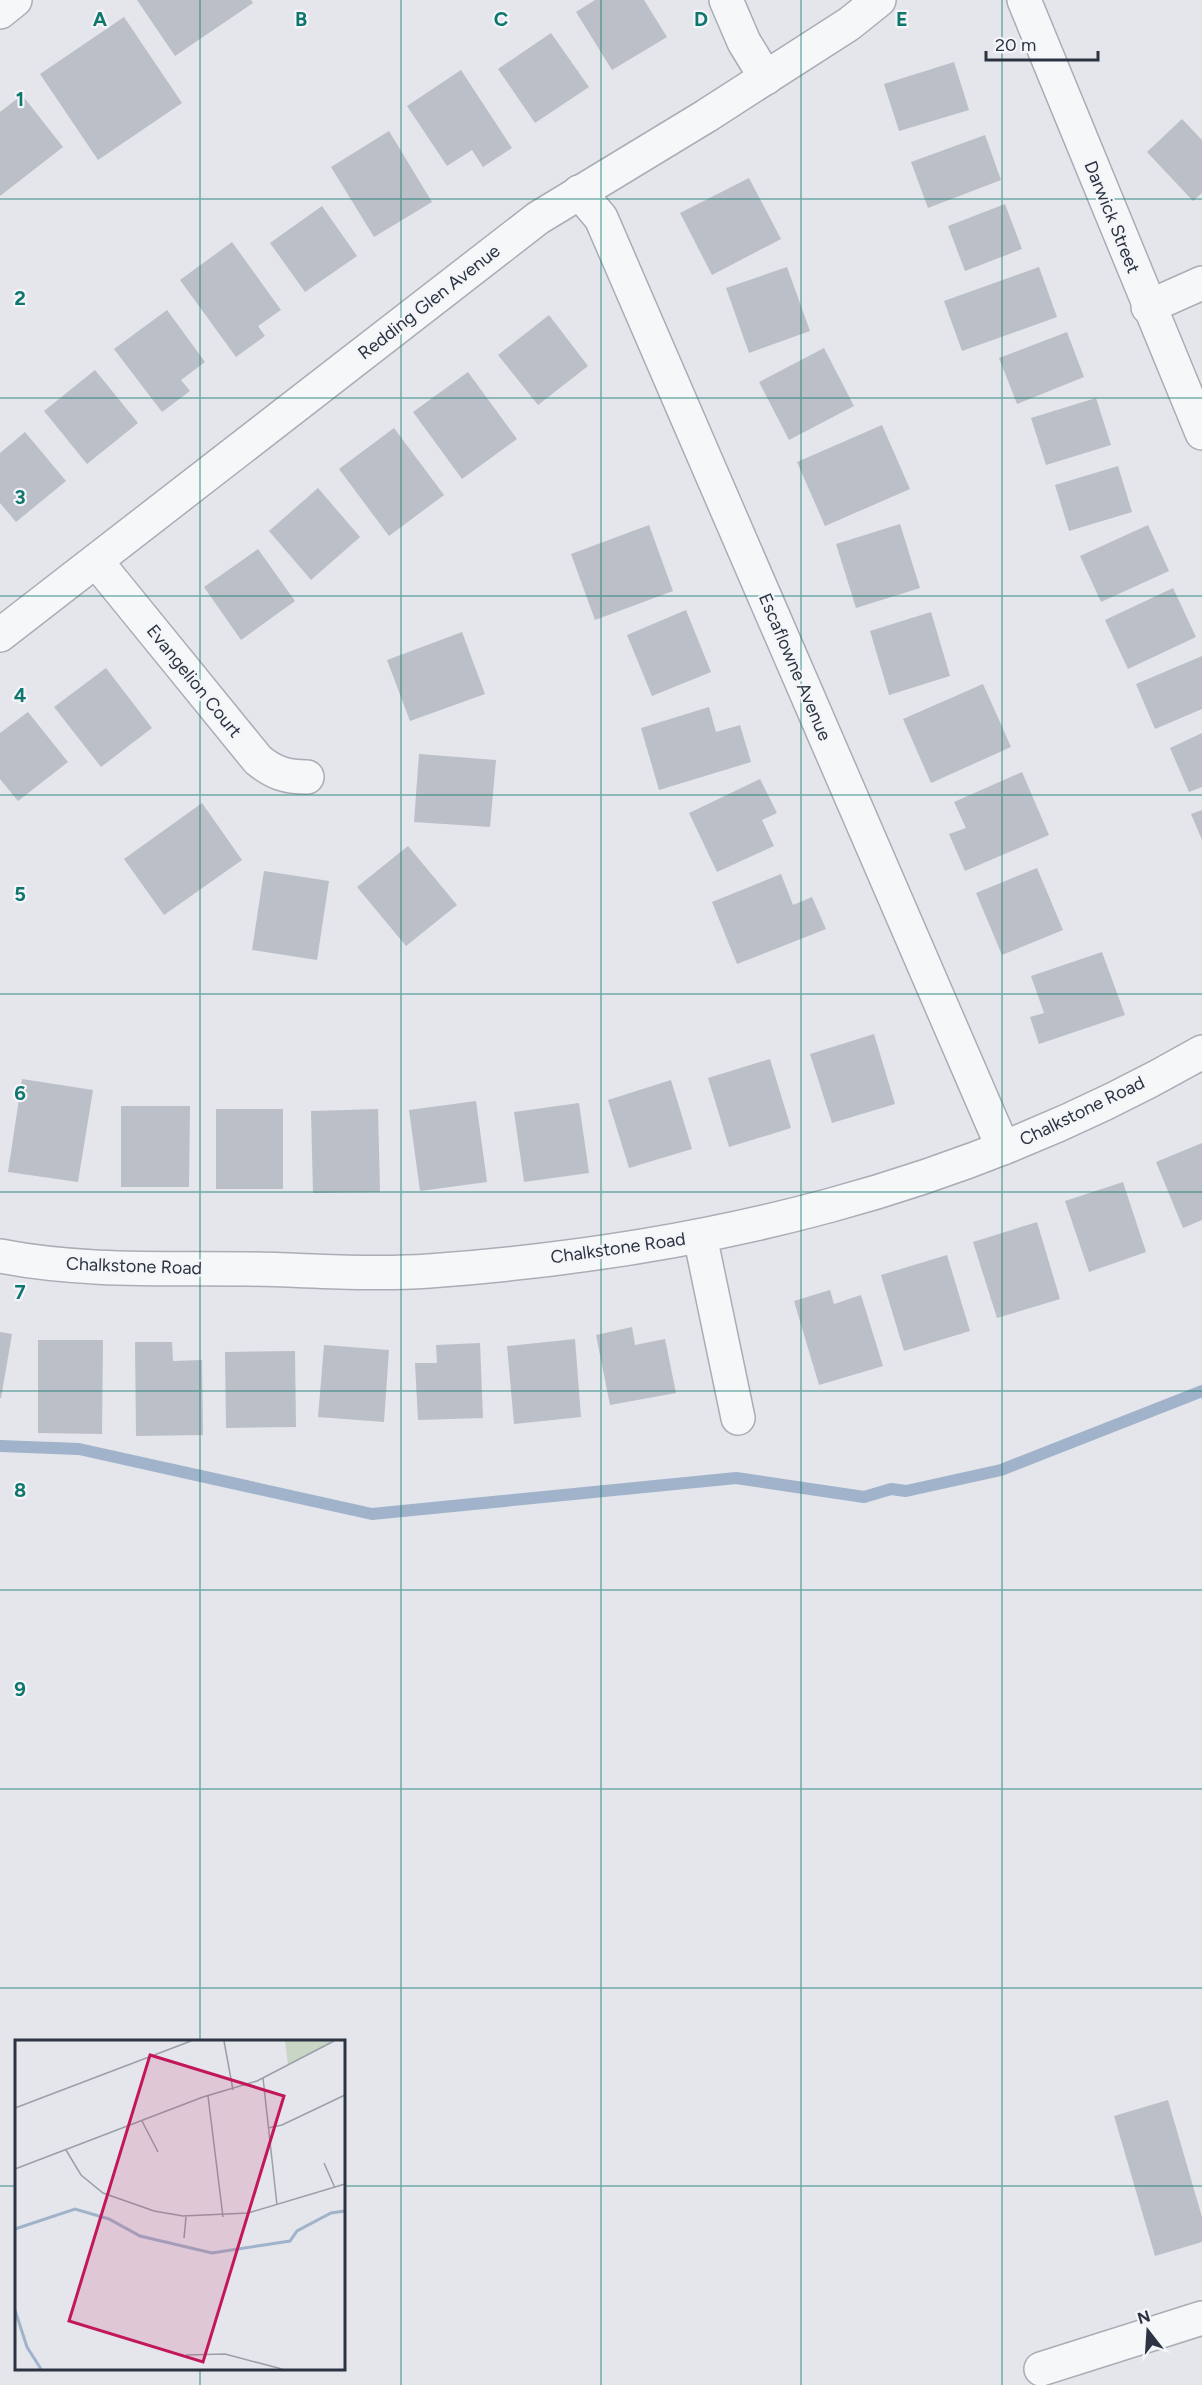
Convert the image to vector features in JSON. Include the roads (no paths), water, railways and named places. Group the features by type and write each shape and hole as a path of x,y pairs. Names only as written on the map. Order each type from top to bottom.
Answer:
{"street":[{"path":"0,12 15,0"},
{"path":"726,0 744,42 766,78"},
{"name":"Redding Glen Avenue","path":"0,635 538,218 766,78 849,24 879,0"},
{"name":"Darwick Street","path":"1024,0 1148,307 1202,433"},
{"name":"Escaflowne Avenue","path":"579,192 601,218 1003,1148"},
{"path":"1148,307 1202,282"},
{"name":"Evangelion Court","path":"96,561 258,760 273,772 289,777 307,777"},
{"name":"Chalkstone Road","path":"0,1256 31,1262 118,1267 426,1271 561,1257 700,1236 764,1223 884,1191 975,1161 1072,1118 1202,1052"},
{"path":"700,1236 738,1418"},
{"path":"1041,2369 1202,2318"}],"waterway":[{"path":"0,1446 79,1449 372,1514 736,1478 864,1497 891,1489 906,1491 1001,1470 1202,1391"}]}
